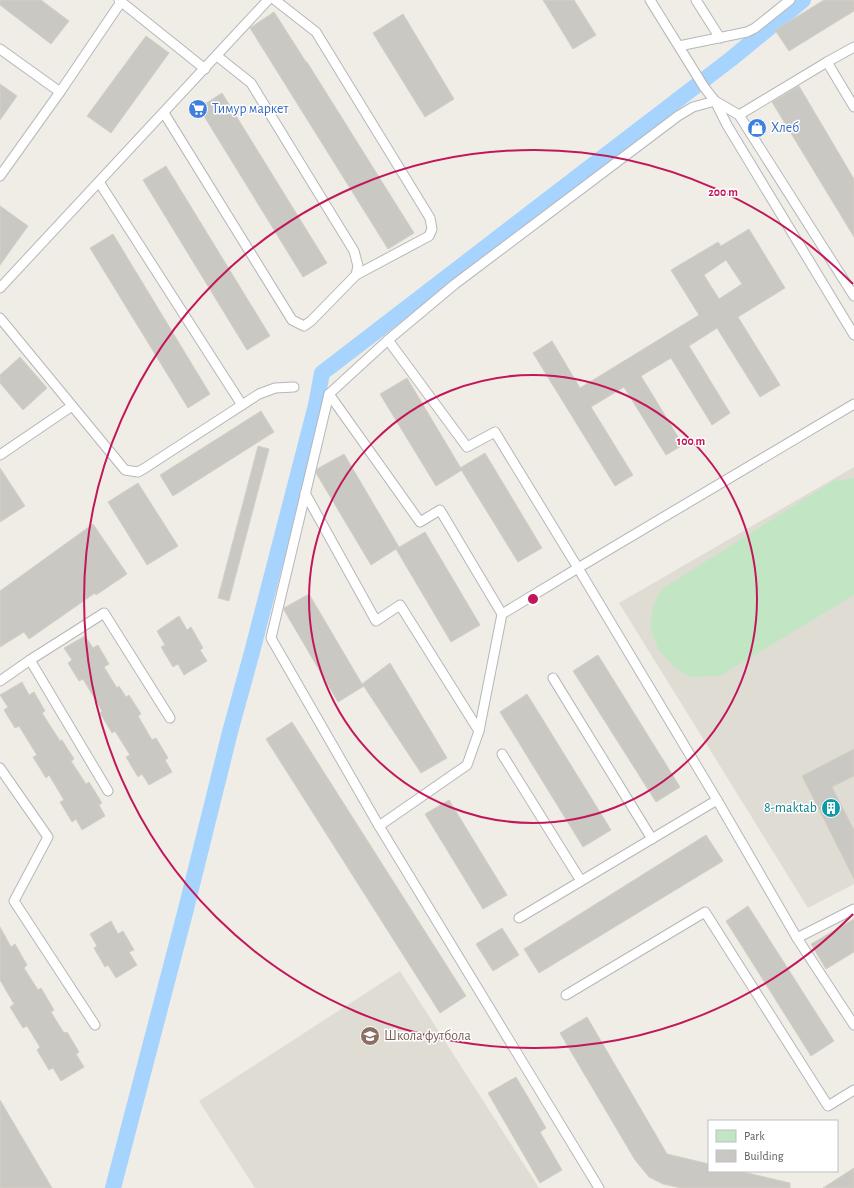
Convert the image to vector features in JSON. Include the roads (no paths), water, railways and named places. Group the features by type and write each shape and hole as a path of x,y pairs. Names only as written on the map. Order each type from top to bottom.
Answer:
{"lane":[{"path":"0,288 268,0"},
{"path":"164,113 292,320 304,326 311,321 356,275 429,236 432,229 430,218 316,32 275,0"},
{"path":"650,0 704,87 715,101 727,125 854,335"},
{"path":"696,0 720,38"},
{"path":"679,46 748,32 790,0"},
{"path":"0,176 60,92 120,1 205,69"},
{"path":"739,115 854,47"},
{"path":"0,49 60,92"},
{"path":"217,56 251,83 354,251 358,266 356,275"},
{"path":"827,62 854,107"},
{"path":"599,1188 379,826 271,638 329,394 388,340 455,284 678,116 693,107 715,101 739,115 854,296"},
{"path":"99,182 242,405"},
{"path":"0,318 125,470 138,472 259,394 275,388 294,388"},
{"path":"388,340 467,448 495,432 717,800 797,938 854,1025"},
{"path":"329,394 420,522 440,510 502,614 479,731 467,765 379,826"},
{"path":"502,614 854,404"},
{"path":"0,455 72,406"},
{"path":"305,493 376,621 400,605 479,731"},
{"path":"0,680 104,613 170,718"},
{"path":"30,660 108,791"},
{"path":"553,678 652,839"},
{"path":"502,754 581,881"},
{"path":"0,768 48,837 14,901 94,1024"},
{"path":"519,918 717,800"},
{"path":"797,938 854,909"},
{"path":"566,995 705,912 828,1106 854,1090"}],"waterway":[{"path":"113,1188 316,405 322,373 731,59 803,0"}],"place":[{"name":"Тимур маркет","path":"198,109"},
{"name":"Хлеб","path":"757,128"},
{"name":"8-maktab","path":"831,808"},
{"name":"Школа футбола","path":"370,1036"}]}
